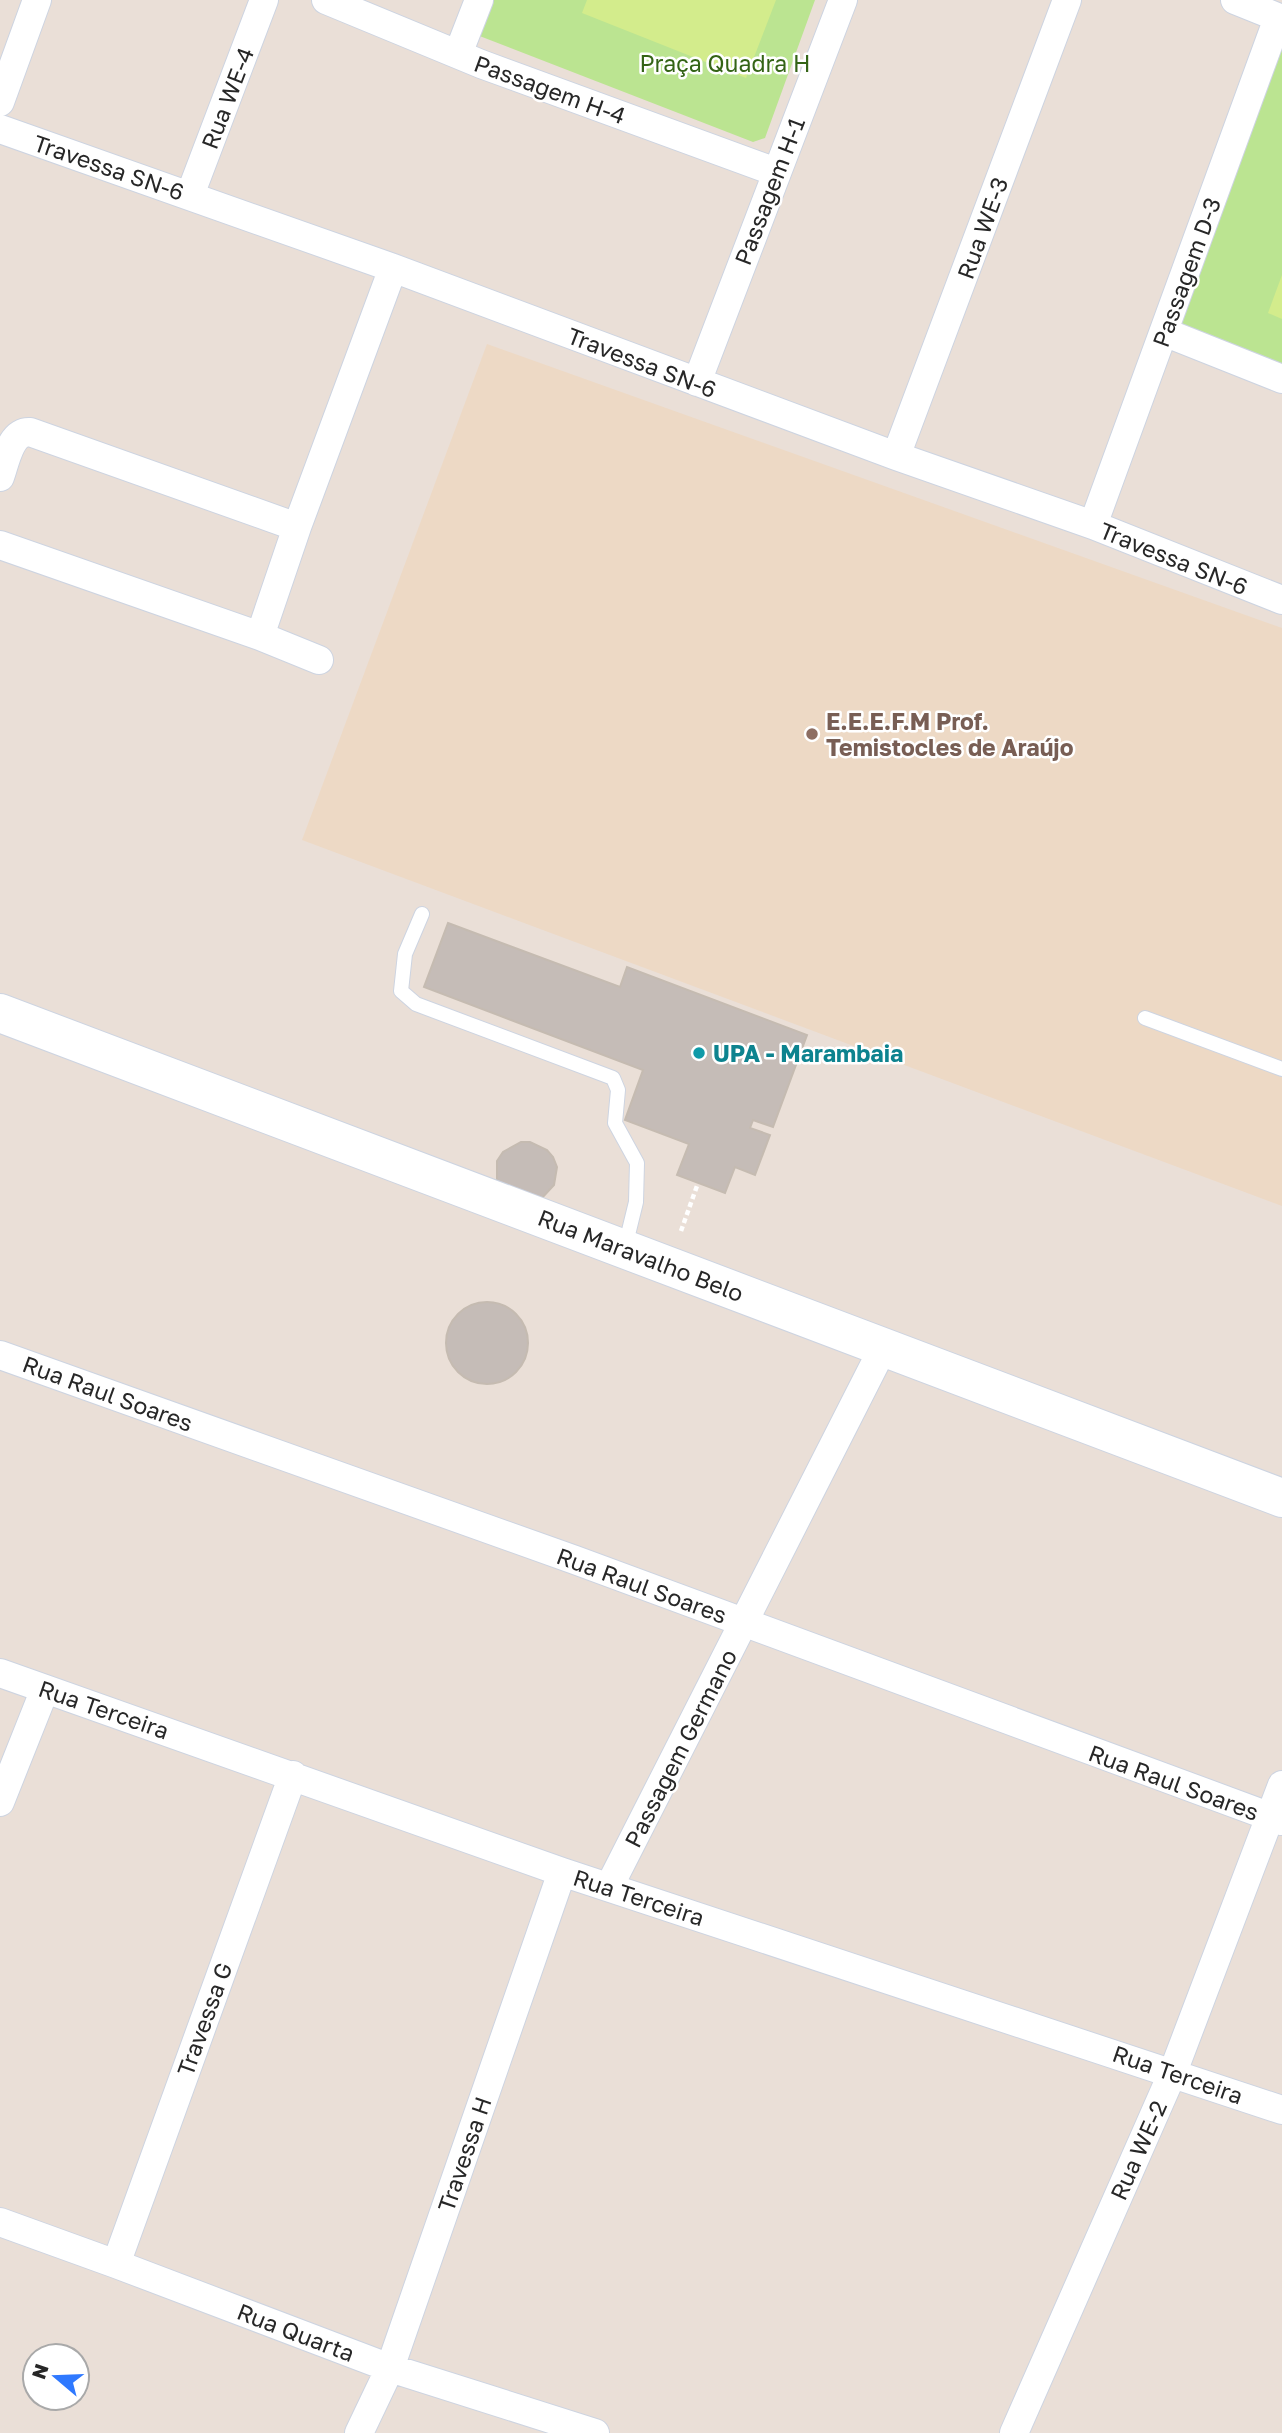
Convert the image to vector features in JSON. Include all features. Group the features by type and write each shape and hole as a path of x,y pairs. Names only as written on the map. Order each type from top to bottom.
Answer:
{"street":[{"path":"0,102 37,0"},
{"name":"Rua WE-4","path":"190,195 264,0"},
{"name":"Passagem H-4","path":"326,0 458,54 776,172"},
{"path":"458,54 479,0"},
{"name":"Passagem H-1","path":"697,382 843,0"},
{"name":"Rua WE-3","path":"896,456 1067,0"},
{"path":"1235,0 1280,19"},
{"name":"Passagem D-3","path":"1093,525 1280,19"},
{"name":"Travessa SN-6","path":"0,129 393,268 896,456 1093,525 1282,600"},
{"path":"260,636 297,527 393,268"},
{"path":"1164,332 1282,379"},
{"path":"0,477 15,437 23,432 30,432 297,527"},
{"path":"0,545 260,636 319,660"},
{"name":"Rua Maravalho Belo","path":"0,1013 1282,1498"},
{"name":"Passagem Germano","path":"609,1887 884,1346"},
{"name":"Rua Raul Soares","path":"0,1355 575,1560 1276,1819"},
{"name":"Rua Terceira","path":"0,1673 562,1872 1282,2110"},
{"path":"0,1802 46,1689"},
{"name":"Travessa G","path":"116,2264 293,1775"},
{"name":"Rua WE-2","path":"1014,2433 1173,2072 1276,1819 1282,1785"},
{"name":"Travessa H","path":"359,2433 390,2368 562,1872"},
{"name":"Rua Quarta","path":"0,2222 390,2368 595,2433"}],"lane":[{"path":"422,914 405,954 401,990 416,1004 613,1078 618,1090 615,1122 638,1163 636,1202 625,1248"},
{"path":"1145,1018 1282,1069"}],"path":[{"path":"670,1265 698,1183"}],"shaded area":[{"name":"E.E.E.F.M Prof. Temistocles de Araújo","path":"487,344 1282,628 1282,1206 302,840"}],"green space":[{"name":"Praça Quadra H","path":"488,0 815,0 765,138 753,142 477,35"},
{"path":"587,0 776,0 746,78 582,13"},
{"path":"1282,19 1282,379 1164,332"},
{"path":"1282,275 1282,319 1268,313"}],"building":[{"name":"UPA - Marambaia","path":"448,923 620,987 627,967 807,1035 773,1127 753,1120 750,1128 770,1135 755,1175 735,1167 725,1193 677,1175 689,1144 625,1120 643,1070 424,987"},
{"path":"521,1142 530,1142 547,1150 557,1167 554,1185 540,1200 497,1182 497,1161 503,1152"},
{"path":"487,1302 503,1305 516,1314 525,1327 528,1343 525,1359 516,1372 503,1381 487,1384 471,1381 458,1372 449,1359 446,1343 449,1327 458,1314 471,1305"}],"place":[{"name":"E.E.E.F.M Prof. Temistocles de Araújo","path":"812,734"},
{"name":"UPA - Marambaia","path":"699,1053"}]}
